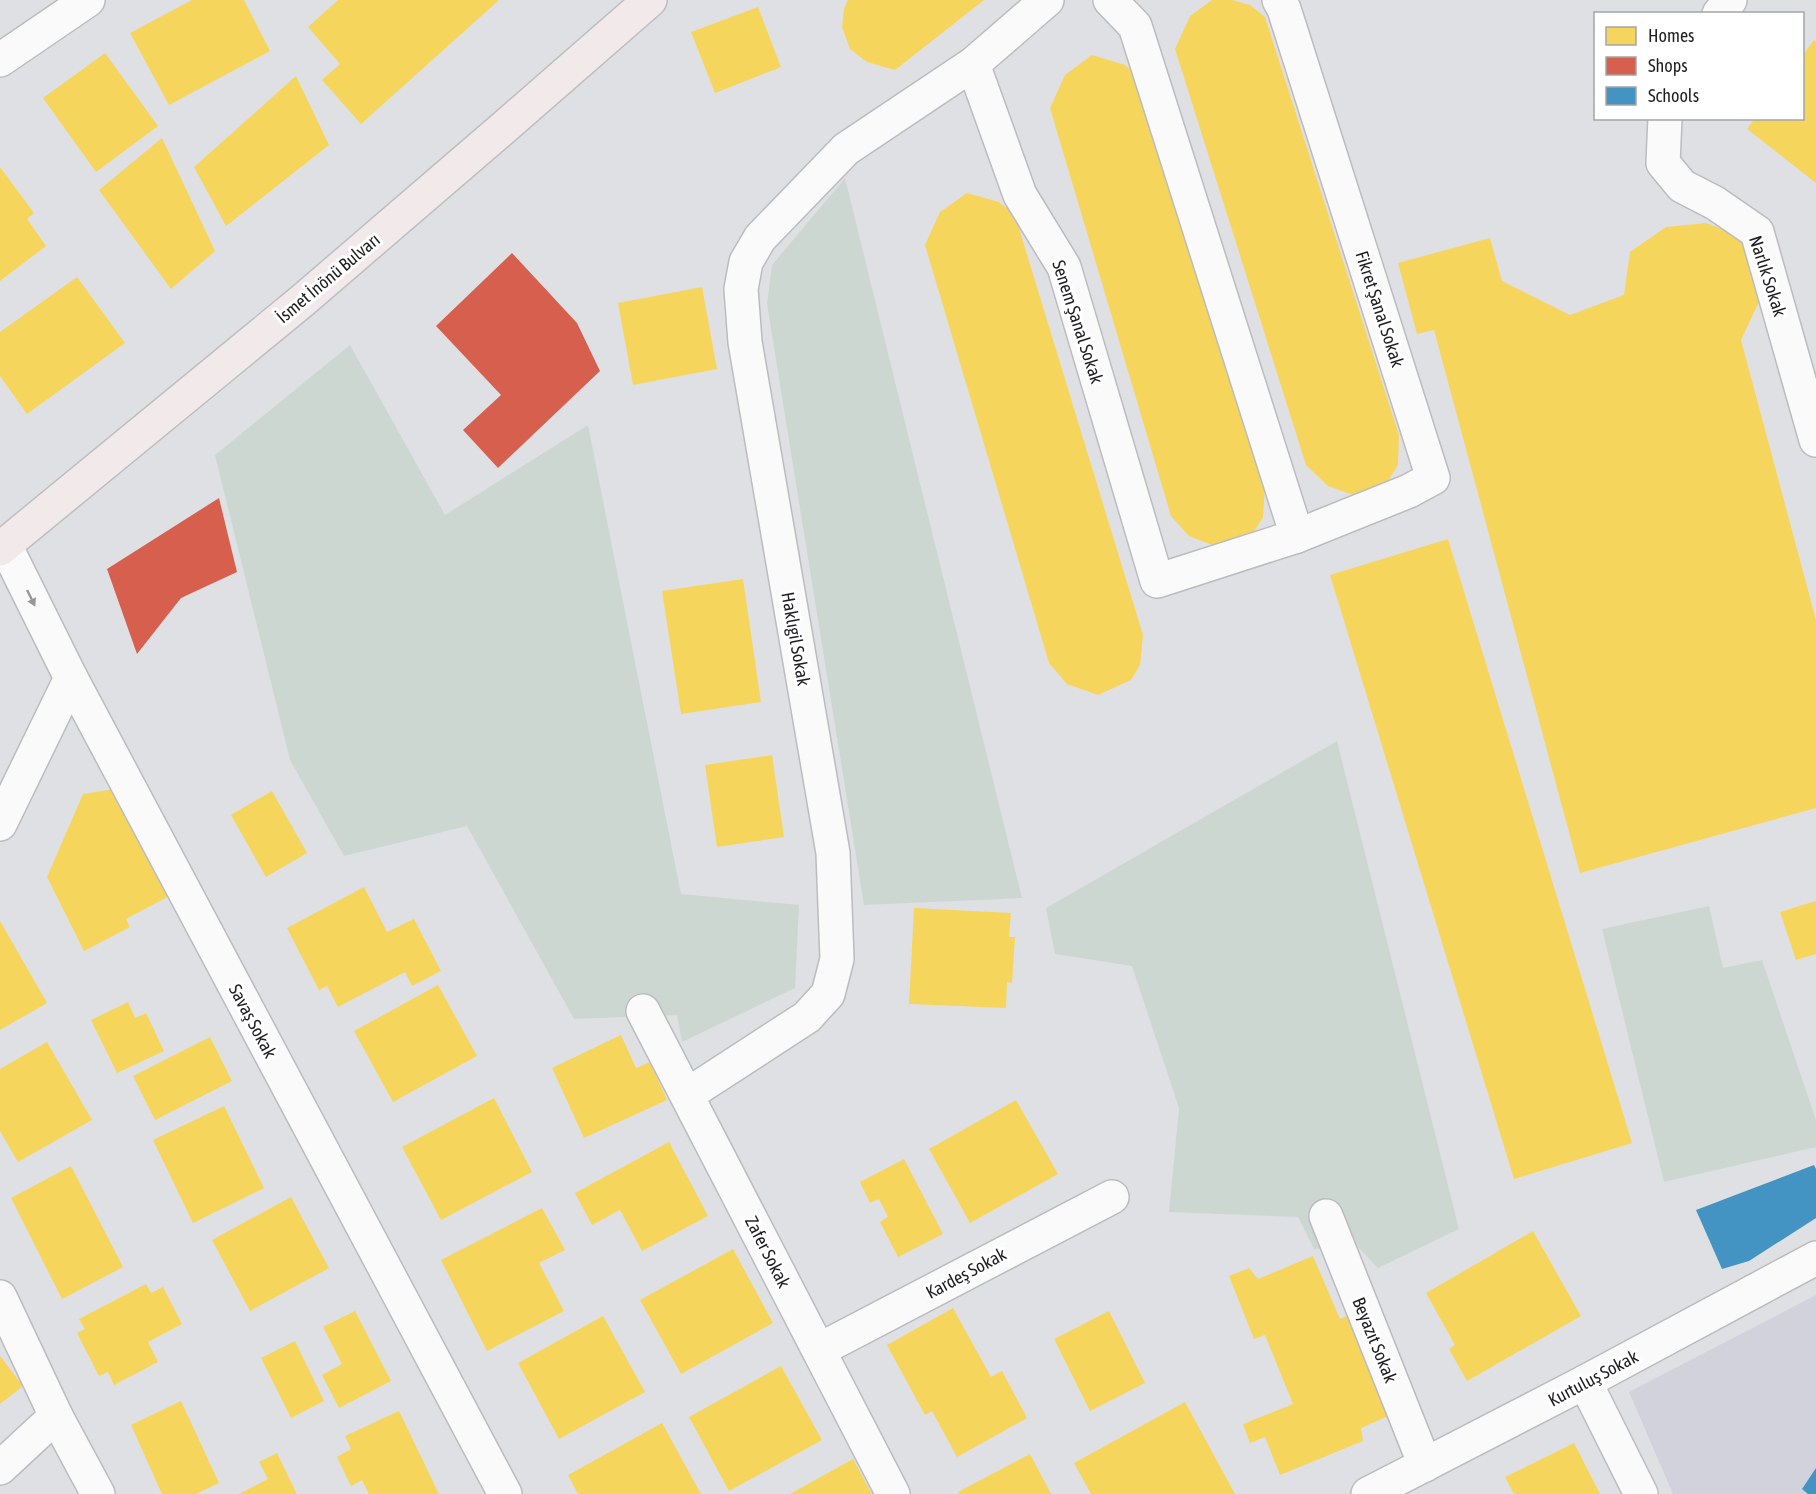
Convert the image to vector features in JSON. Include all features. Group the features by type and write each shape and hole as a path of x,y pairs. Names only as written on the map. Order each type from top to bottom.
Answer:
{"main road":[{"name":"İsmet İnönü Bulvarı","path":"2,547 302,301 650,0"}],"street":[{"path":"973,64 1047,0"},
{"path":"1110,0 1135,26 1297,536"},
{"name":"Fikret Şanal Sokak","path":"1157,581 1297,536 1409,491 1433,478 1284,9 1279,0"},
{"path":"1721,12 1730,0"},
{"path":"0,60 83,1"},
{"name":"Haklıgil Sokak","path":"687,1095 807,1017 828,994 837,959 833,853 745,342 741,289 746,262 760,238 846,149 973,64"},
{"name":"Senem Şanal Sokak","path":"973,64 1020,195 1064,267 1157,581"},
{"name":"Narlık Sokak","path":"1665,120 1663,163 1674,177 1682,186 1715,203 1757,232 1816,440"},
{"name":"Savaş Sokak","path":"2,547 505,1494"},
{"path":"1,815 71,678"},
{"name":"Zafer Sokak","path":"644,1011 893,1494"},
{"name":"Kardeş Sokak","path":"819,1350 1112,1197"},
{"name":"Beyazıt Sokak","path":"1326,1216 1425,1465"},
{"name":"Kurtuluş Sokak","path":"1368,1494 1586,1382 1816,1258"},
{"path":"0,1297 56,1416 98,1494"},
{"path":"1586,1382 1641,1494"},
{"path":"0,1468 56,1416"}],"shaded area":[{"path":"845,178 1022,898 864,905 767,304 772,265"},
{"path":"350,345 445,515 588,425 681,894 799,905 795,988 682,1042 677,1015 574,1019 467,826 344,856 290,760 215,455"},
{"path":"1337,741 1459,1229 1378,1268 1358,1247 1314,1249 1298,1217 1169,1212 1179,1108 1132,966 1055,954 1046,908"},
{"path":"1709,906 1723,968 1762,960 1816,1120 1816,1147 1664,1182 1602,929"},
{"path":"1816,1295 1816,1494 1673,1494 1629,1392"}],"building: Homes":[{"path":"192,0 244,0 270,51 169,105 130,33"},
{"path":"338,0 499,0 361,124 322,80 340,64 308,27"},
{"path":"848,0 984,0 895,70 867,62 850,49 842,27 844,9"},
{"path":"1212,0 1232,0 1250,5 1265,17 1399,435 1398,465 1388,481 1356,496 1328,486 1306,465 1175,49 1190,16"},
{"path":"758,7 781,67 715,93 691,32"},
{"path":"1814,40 1816,42 1816,183 1747,129 1754,120 1804,120 1804,53"},
{"path":"105,53 158,126 96,172 43,98"},
{"path":"1092,55 1125,65 1140,77 1265,487 1263,517 1253,533 1220,548 1189,536 1171,516 1050,108 1065,75"},
{"path":"296,76 329,145 226,226 194,167"},
{"path":"162,138 215,251 171,289 99,190"},
{"path":"0,167 34,213 27,219 46,246 0,281"},
{"path":"967,193 999,202 1015,215 1143,635 1140,665 1131,680 1098,695 1067,684 1049,663 925,245 940,212"},
{"path":"1706,223 1738,235 1753,257 1764,291 1741,340 1816,620 1816,808 1580,873 1434,330 1417,334 1398,263 1490,238 1502,281 1570,315 1624,295 1630,252 1666,227"},
{"path":"77,277 125,343 27,414 0,376 0,332"},
{"path":"702,287 717,369 633,385 618,303"},
{"path":"1448,539 1632,1143 1514,1179 1330,575"},
{"path":"743,579 761,702 681,714 662,591"},
{"path":"772,755 784,837 717,847 705,765"},
{"path":"121,788 175,893 126,919 130,927 84,951 47,877 83,794"},
{"path":"272,791 307,853 266,877 231,815"},
{"path":"364,887 387,932 414,919 441,971 412,986 405,972 338,1007 327,986 319,990 287,928"},
{"path":"1816,901 1816,954 1796,960 1780,912"},
{"path":"914,908 1011,913 1009,937 1015,937 1012,983 1007,982 1006,1008 909,1004"},
{"path":"0,921 47,1003 0,1030"},
{"path":"438,985 477,1056 393,1102 354,1031"},
{"path":"128,1002 135,1018 146,1013 164,1051 117,1073 91,1020"},
{"path":"621,1035 636,1068 650,1062 667,1100 584,1138 552,1068"},
{"path":"210,1037 232,1081 155,1120 133,1076"},
{"path":"47,1042 92,1120 18,1162 0,1131 0,1069"},
{"path":"494,1098 532,1172 441,1220 402,1147"},
{"path":"1016,1100 1058,1174 970,1223 929,1149"},
{"path":"224,1106 264,1188 193,1223 153,1140"},
{"path":"669,1142 708,1216 642,1251 620,1210 592,1225 575,1193"},
{"path":"904,1159 943,1234 898,1257 880,1222 888,1217 879,1199 870,1203 860,1182"},
{"path":"71,1166 123,1267 62,1299 11,1198"},
{"path":"291,1197 329,1268 250,1311 212,1240"},
{"path":"542,1208 565,1250 539,1263 564,1311 487,1351 441,1260"},
{"path":"1533,1231 1581,1316 1467,1381 1449,1349 1455,1345 1426,1293"},
{"path":"733,1249 773,1323 681,1374 640,1300"},
{"path":"1313,1256 1340,1319 1351,1314 1393,1414 1361,1428 1363,1441 1280,1475 1265,1437 1250,1443 1243,1424 1293,1404 1265,1335 1254,1339 1229,1276 1249,1268 1258,1279"},
{"path":"146,1284 151,1293 163,1287 182,1324 148,1342 158,1362 114,1385 108,1372 99,1376 77,1333 85,1329 79,1319"},
{"path":"953,1308 991,1377 1002,1371 1027,1418 957,1457 932,1411 925,1415 887,1345"},
{"path":"355,1311 391,1381 339,1408 322,1375 342,1364 323,1327"},
{"path":"1109,1311 1145,1383 1090,1411 1054,1339"},
{"path":"603,1316 645,1392 559,1439 518,1363"},
{"path":"295,1341 324,1401 291,1418 261,1358"},
{"path":"0,1356 23,1386 0,1404"},
{"path":"781,1366 822,1440 729,1491 689,1417"},
{"path":"181,1401 219,1483 196,1494 162,1494 131,1425"},
{"path":"1185,1402 1235,1494 1091,1494 1074,1463"},
{"path":"399,1411 439,1494 369,1494 362,1480 351,1486 337,1457 351,1449 345,1436"},
{"path":"662,1423 701,1494 578,1494 568,1475"},
{"path":"1574,1443 1600,1494 1514,1494 1505,1477"},
{"path":"277,1453 297,1494 239,1494 268,1479 259,1462"},
{"path":"1030,1454 1051,1494 959,1494 958,1492"},
{"path":"853,1459 872,1494 790,1494"}],"building: Shops":[{"path":"512,253 577,323 600,371 498,468 463,430 501,395 436,326"},
{"path":"219,498 237,572 181,598 137,654 107,569"}],"building: Schools":[{"path":"1814,1165 1816,1169 1816,1218 1749,1261 1722,1269 1696,1210"},
{"path":"1816,1468 1816,1494 1808,1494 1802,1489"}]}
